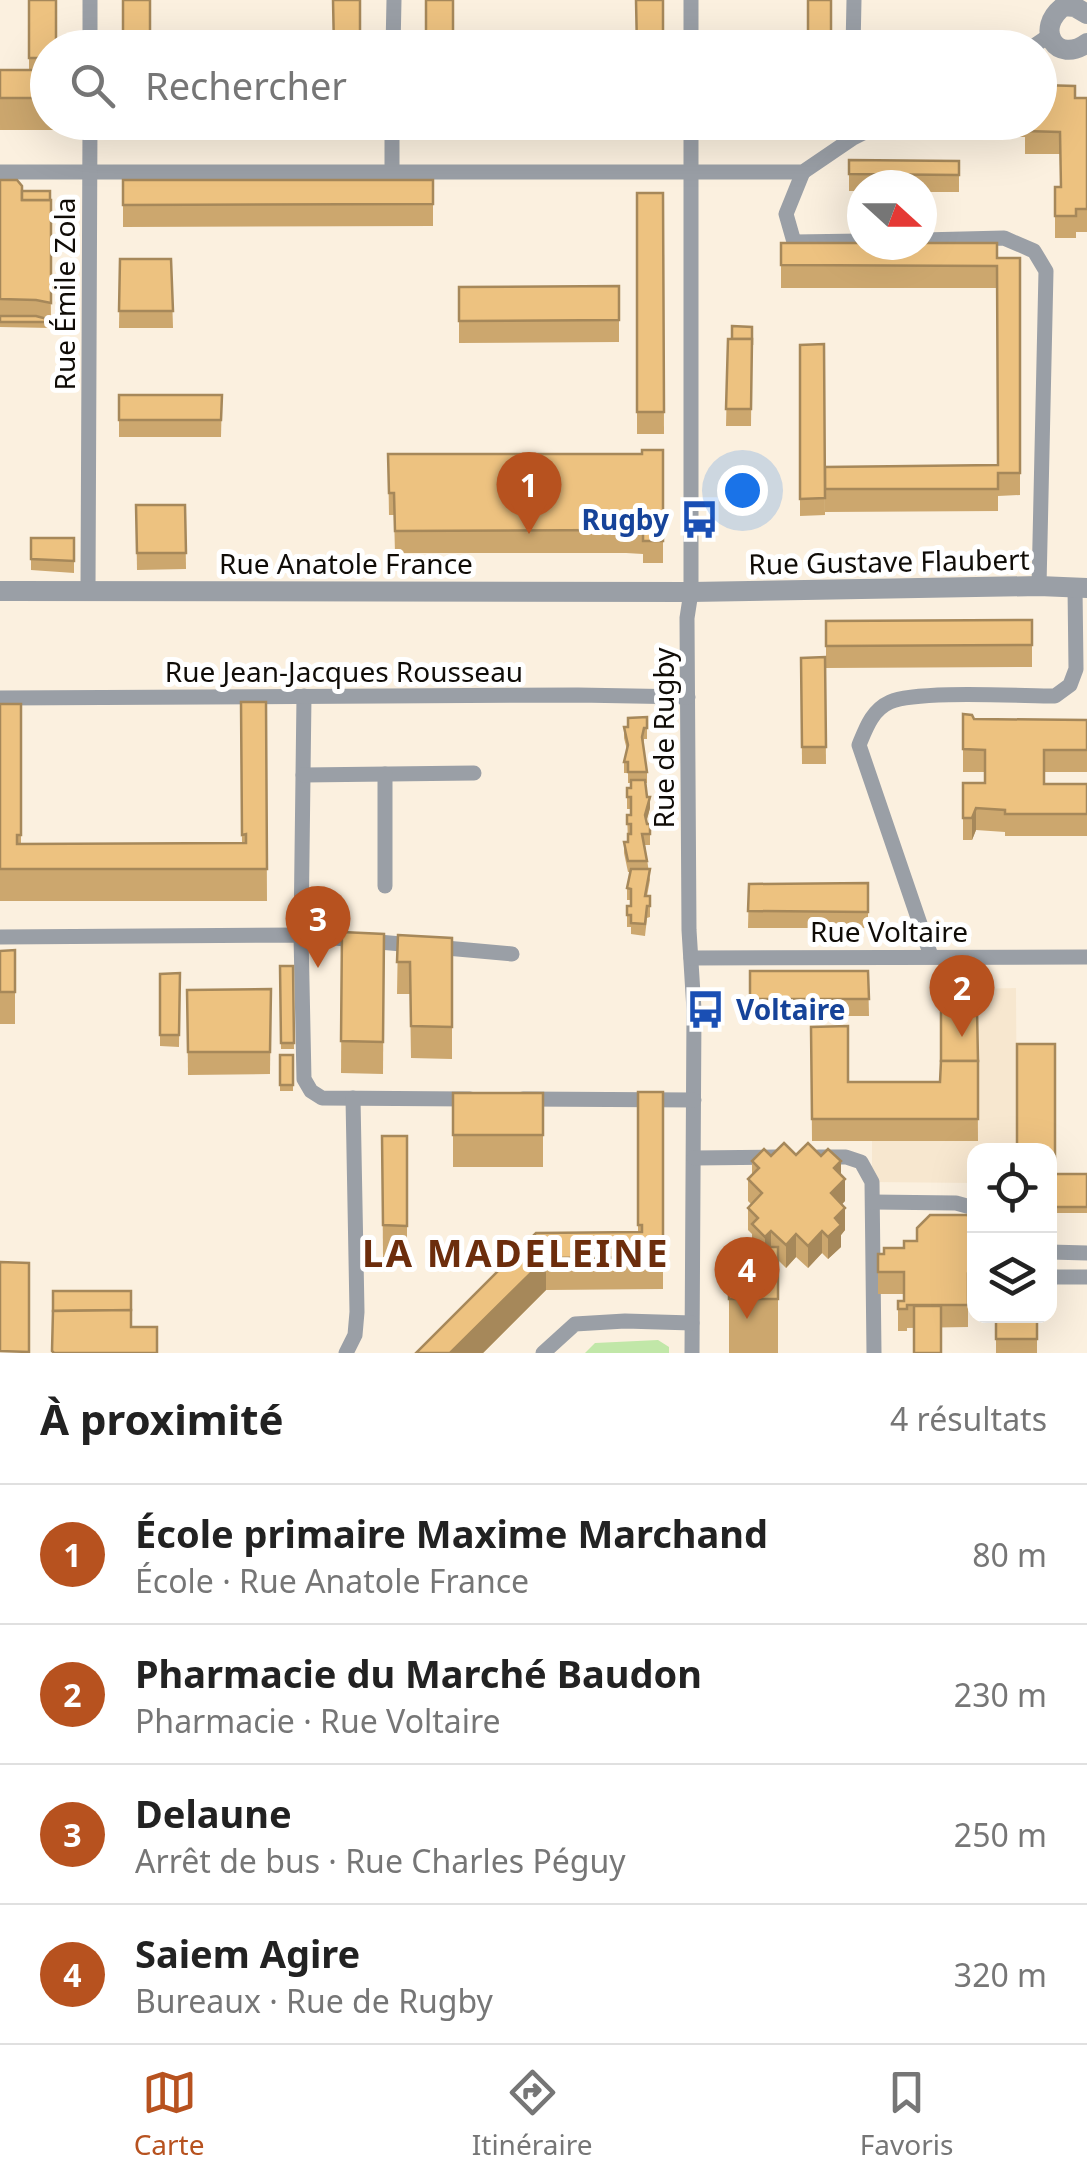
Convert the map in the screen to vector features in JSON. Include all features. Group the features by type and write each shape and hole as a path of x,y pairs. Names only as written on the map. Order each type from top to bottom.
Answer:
{"street":[{"path":"90,0 90,30"},
{"path":"393,30 394,0"},
{"path":"691,0 691,30"},
{"path":"854,0 854,30"},
{"path":"1050,30 1050,22 1062,3 1087,14"},
{"path":"1057,46 1083,50"},
{"name":"Rue Émile Zola","path":"88,590 90,140"},
{"path":"392,140 392,171"},
{"name":"Rue de Rugby","path":"691,140 691,592 686,618 694,1100 692,1353"},
{"path":"841,140 803,172 786,214 794,242 847,241"},
{"path":"0,172 803,172"},
{"path":"937,240 1004,238 1034,250 1046,271 1040,586"},
{"path":"931,956 860,745 869,719 890,702 915,696 1055,696 1070,685 1076,669 1081,588"},
{"name":"Rue Gustave Flaubert","path":"691,592 1081,588"},
{"name":"Rue Anatole France","path":"0,592 691,592"},
{"path":"304,696 304,1080 322,1098 488,1099"},
{"name":"Rue Jean-Jacques Rousseau","path":"0,698 688,698"},
{"path":"304,775 474,773"},
{"path":"385,774 385,886"},
{"path":"0,936 302,935 512,954"},
{"name":"Rue Voltaire","path":"691,958 1087,957"},
{"path":"346,1353 356,1335 357,1312 353,1098"},
{"path":"507,1099 694,1100"},
{"path":"694,1158 791,1157"},
{"path":"810,1157 846,1157 868,1169 873,1202 874,1353"},
{"path":"873,1202 967,1206"},
{"path":"1057,1252 1087,1252"},
{"path":"1057,1277 1087,1277"},
{"path":"543,1353 575,1324 692,1323"}],"shaded area":[{"path":"1016,988 1017,1143 967,1143 967,1183 872,1182 872,1141 977,1141 972,989"}],"green space":[{"path":"658,1340 669,1347 669,1353 585,1353 595,1343"}],"building":[{"path":"29,0 56,0 56,30 30,30 29,58"},
{"path":"123,0 150,0 150,30 123,30"},
{"path":"333,0 360,0 360,30 334,30"},
{"path":"426,0 453,0 453,30 426,30"},
{"path":"636,0 663,0 663,30 637,30"},
{"path":"808,0 831,0 831,30 808,30"},
{"path":"0,70 30,70 30,98 0,98"},
{"path":"1057,85 1075,86 1075,98 1087,98 1087,209 1076,209 1076,216 1055,216 1055,187 1061,187"},
{"path":"849,160 959,161 959,175 937,175 937,170 849,170"},
{"path":"0,180 17,180 22,186 22,200 51,200 51,303 0,299"},
{"path":"123,180 433,180 433,204 123,205"},
{"path":"22,191 50,191 50,200 22,200"},
{"path":"637,193 663,193 664,412 637,412"},
{"path":"781,243 847,243 847,260 937,260 937,243 997,243 997,258 1020,258 1020,473 998,473 998,489 825,489 825,467 998,465 997,266 781,265"},
{"path":"120,259 171,259 173,311 119,311"},
{"path":"619,286 619,320 459,321 459,287"},
{"path":"0,316 36,316 51,322 0,322"},
{"path":"732,326 752,327 752,339 732,339"},
{"path":"728,339 752,339 751,409 726,409"},
{"path":"824,344 825,498 800,499 800,345"},
{"path":"119,395 222,395 221,420 119,420"},
{"path":"642,450 663,450 663,541 643,541 643,531 626,530 395,531 388,454 642,454"},
{"path":"136,505 185,505 186,553 137,553"},
{"path":"31,538 74,538 74,561 31,559"},
{"path":"1032,620 1032,645 826,646 826,621"},
{"path":"825,657 826,747 802,747 801,658"},
{"path":"241,702 266,702 267,869 0,869 0,704 21,704 21,835 17,835 17,844 246,843 246,834 242,835"},
{"path":"963,714 974,719 1087,720 1087,750 1044,750 1044,784 1087,784 1087,814 1005,814 1005,810 976,808 972,818 963,818 963,783 985,783 985,750 963,749"},
{"path":"647,717 642,737 647,772 628,772 628,762 624,762 628,745 624,727 628,727 628,718"},
{"path":"631,780 645,780 650,797 645,815 650,834 642,834 647,861 628,861 624,842 628,842 631,834 627,815 631,815 631,797 627,797 627,788 631,788"},
{"path":"631,869 650,869 645,896 650,896 650,906 645,924 631,923 631,915 627,915 627,906 631,906 631,889 627,888"},
{"path":"868,883 868,912 748,911 749,884"},
{"path":"342,932 384,934 383,1042 341,1041"},
{"path":"398,935 452,938 452,1027 411,1026 410,962 397,962"},
{"path":"15,950 15,992 0,992 0,951"},
{"path":"280,966 293,966 294,1043 281,1043"},
{"path":"750,971 868,971 869,999 750,999"},
{"path":"180,973 179,1035 160,1035 160,974"},
{"path":"942,973 964,973 965,989 941,988"},
{"path":"271,989 270,1052 188,1052 187,990"},
{"path":"941,1001 977,1001 977,1009 941,1009"},
{"path":"941,1009 977,1009 978,1061 941,1061"},
{"path":"848,1026 848,1082 940,1082 941,1061 978,1061 978,1119 812,1119 811,1027"},
{"path":"1017,1044 1055,1044 1055,1143 1017,1143"},
{"path":"280,1055 293,1055 293,1085 280,1085"},
{"path":"638,1092 663,1092 663,1257 546,1258 450,1353 416,1353 536,1233 642,1232 642,1225 638,1225"},
{"path":"453,1093 543,1093 543,1135 453,1135"},
{"path":"382,1136 407,1136 407,1226 383,1225"},
{"path":"784,1143 796,1155 808,1143 821,1156 828,1149 841,1161 834,1168 845,1179 831,1193 845,1208 835,1218 841,1225 828,1237 822,1231 808,1246 796,1234 786,1245 771,1231 765,1237 752,1224 758,1218 748,1208 762,1193 748,1179 759,1168 752,1161 764,1149 771,1156"},
{"path":"1057,1174 1087,1174 1087,1207 1057,1207"},
{"path":"930,1215 967,1215 967,1305 907,1305 907,1309 898,1309 898,1301 904,1301 904,1272 878,1272 878,1254 884,1254 884,1248 904,1248 904,1241 917,1241 917,1228"},
{"path":"729,1247 778,1247 778,1299 729,1299"},
{"path":"0,1262 29,1263 29,1352 0,1351"},
{"path":"53,1291 131,1291 131,1310 53,1311"},
{"path":"914,1306 941,1306 941,1353 914,1353"},
{"path":"131,1310 131,1327 157,1327 157,1353 52,1351 53,1311"},
{"path":"996,1323 1037,1323 1037,1339 996,1339"}],"place":[{"name":"Rugby","path":"699,519"},
{"name":"École primaire Maxime Marchand","path":"529,534"},
{"name":"Delaune","path":"318,968"},
{"name":"Voltaire","path":"706,1009"},
{"name":"Pharmacie du Marché Baudon","path":"962,1037"},
{"name":"Saiem Agire","path":"747,1319"}],"district":[{"name":"LA MADELEINE","path":"516,1252"}]}
